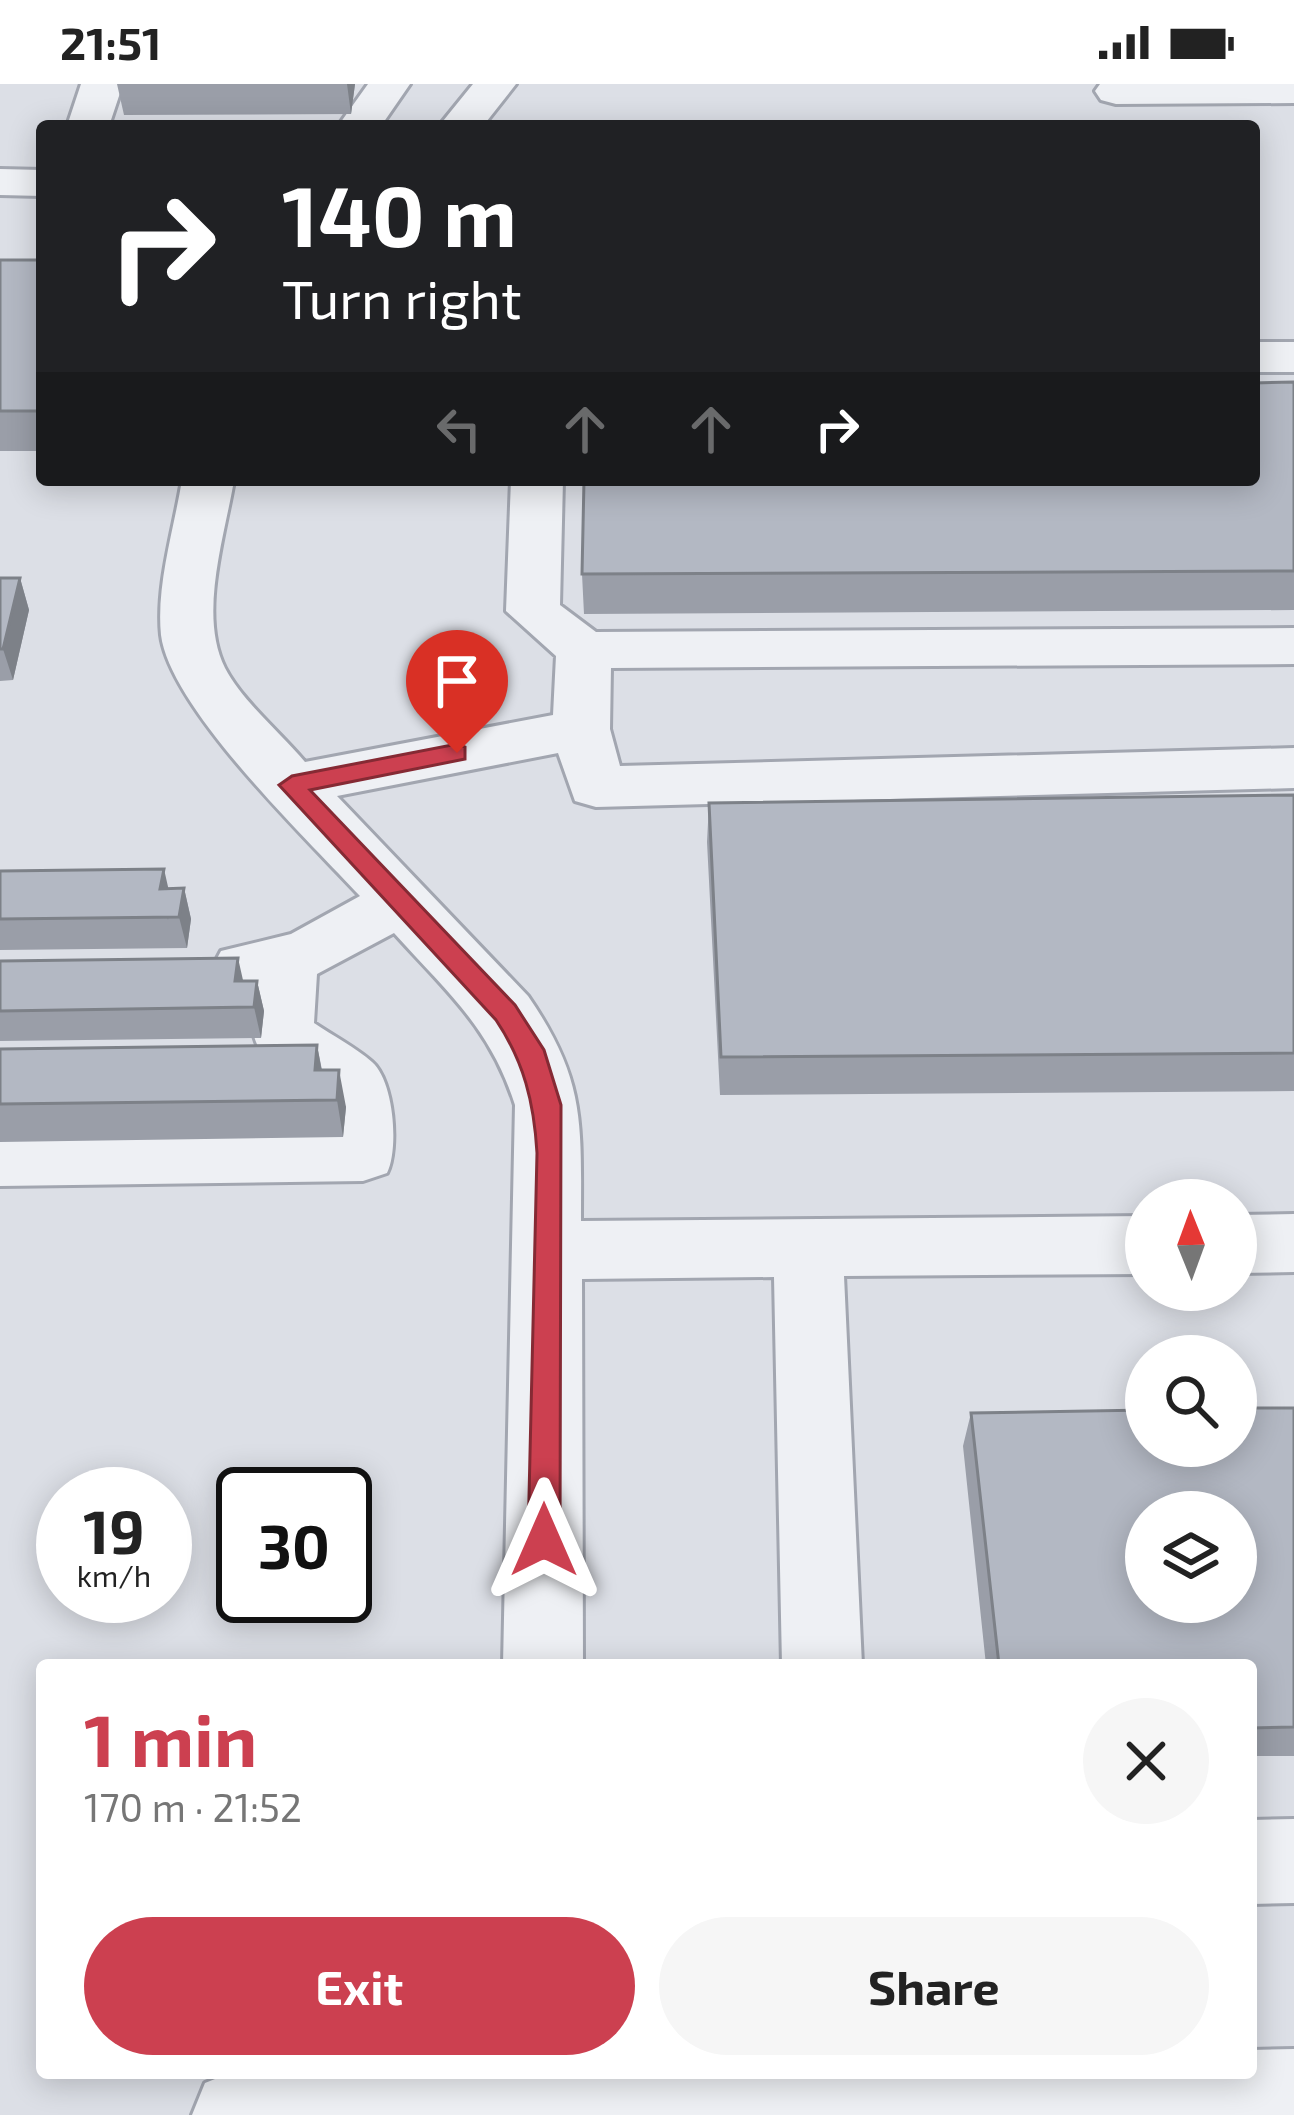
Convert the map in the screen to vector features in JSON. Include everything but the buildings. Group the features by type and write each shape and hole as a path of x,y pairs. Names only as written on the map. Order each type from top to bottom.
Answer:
{"street":[{"path":"90,120 102,84"},
{"path":"363,120 389,84"},
{"path":"465,120 496,84"},
{"path":"1116,91 1294,90"},
{"path":"0,182 36,183"},
{"path":"1260,357 1294,357"},
{"path":"207,486 188,602 199,674 292,785 505,1012 530,1050 548,1105 544,1659"},
{"path":"537,486 533,611 584,650 1294,646"},
{"path":"584,650 581,729 596,787 1294,767"},
{"path":"292,785 581,729"},
{"path":"176,970 241,969 307,954 399,902"},
{"path":"0,1159 363,1154 352,1082 280,1034 287,958"},
{"path":"224,1056 313,1055"},
{"path":"1257,1244 1294,1244"},
{"path":"548,1250 1125,1245"},
{"path":"808,1247 822,1659"},
{"path":"1257,1862 1294,1861"},
{"path":"237,2115 529,2099 1073,2086 1294,2094"}],"route":[{"path":"457,753 292,785 505,1012 530,1050 548,1105 551,1153 544,1540"}]}
